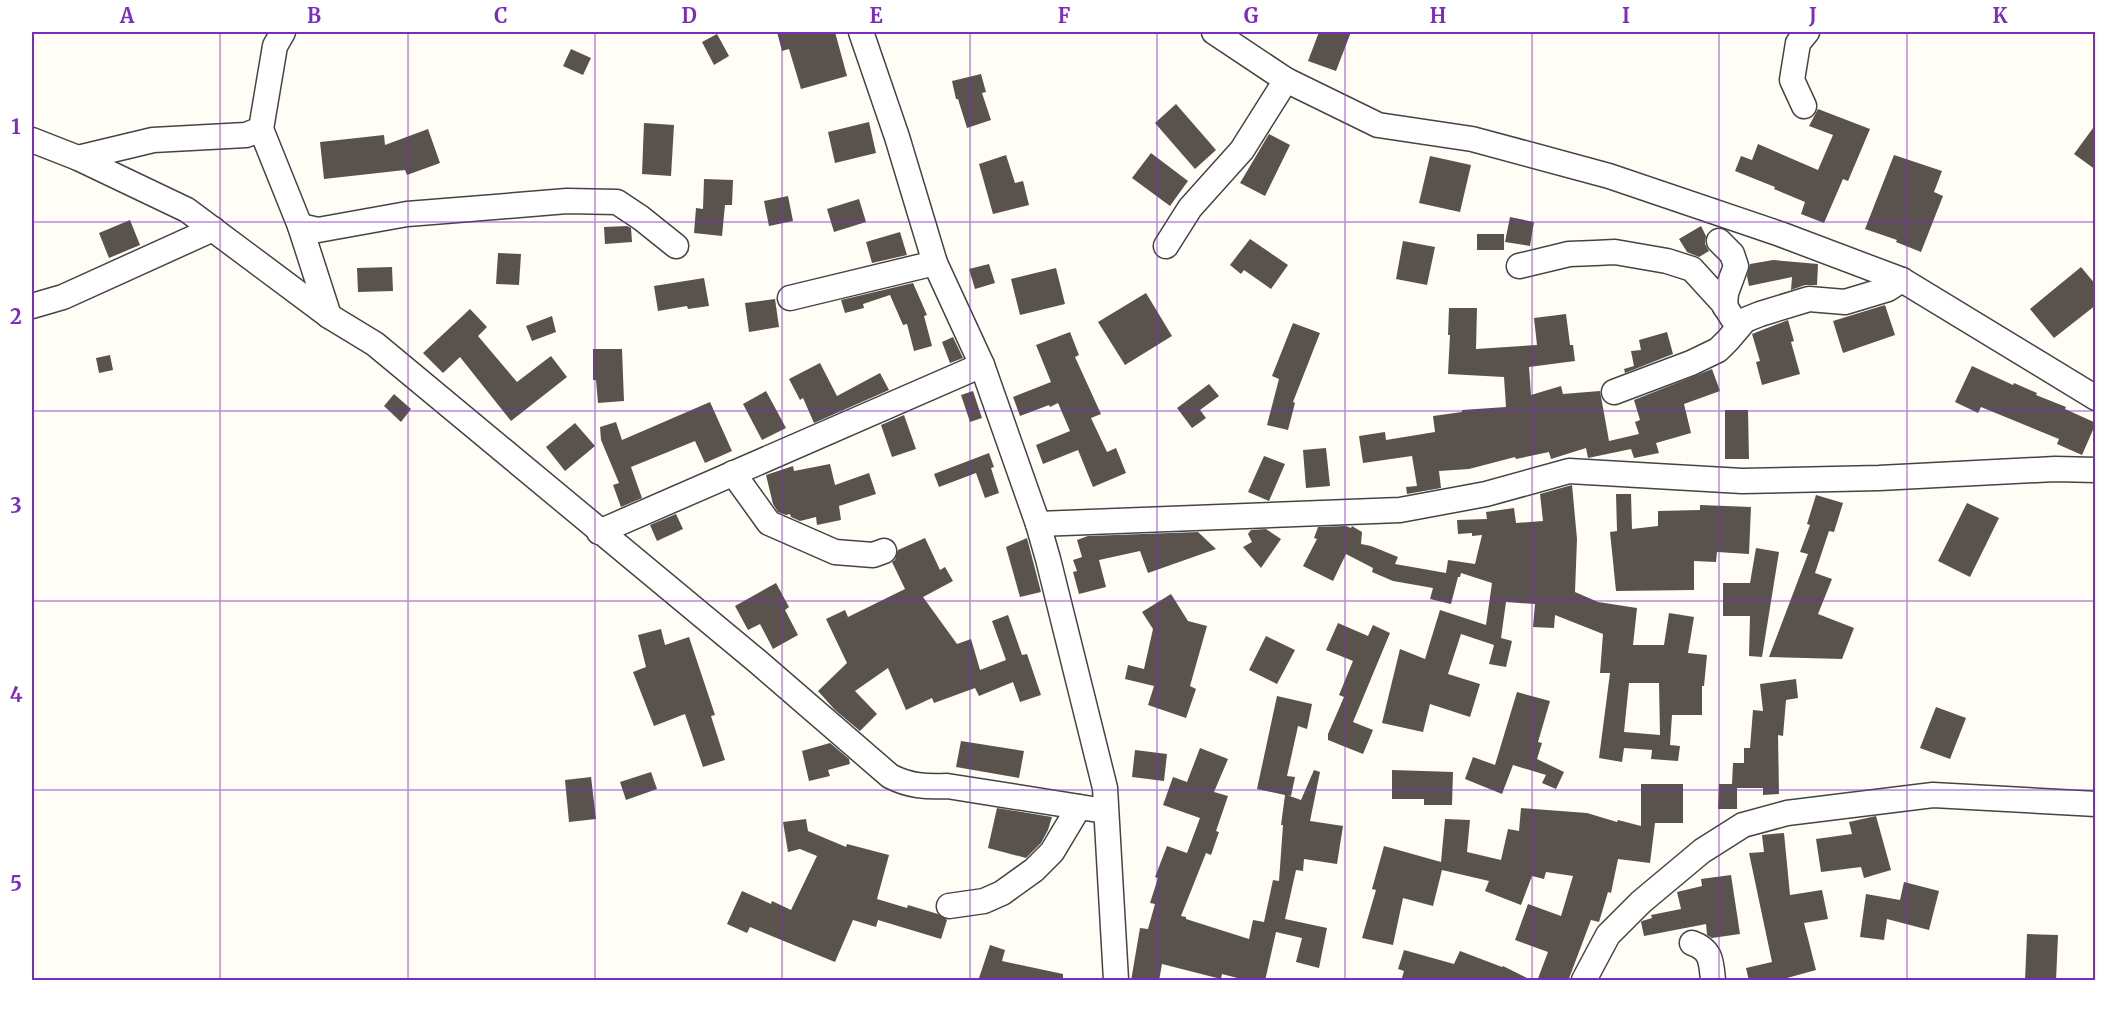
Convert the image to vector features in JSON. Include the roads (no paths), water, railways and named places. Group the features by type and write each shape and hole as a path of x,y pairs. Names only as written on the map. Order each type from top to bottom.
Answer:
{"street":[{"path":"282,32 276,46 261,129 300,226 329,316"},
{"path":"861,32 936,262 982,364 1038,524 1105,788 1116,981"},
{"path":"1214,32 1286,80 1378,125 1472,139 1609,176 1780,234 1902,280 2096,398"},
{"path":"1804,106 1792,80 1797,43 1807,32"},
{"path":"1166,246 1190,208 1242,150 1286,80"},
{"path":"78,158 153,140 246,135 261,129"},
{"path":"32,140 78,158 187,210 329,316 375,344 757,661 890,776 904,783 923,787 947,786 1105,811"},
{"path":"300,226 318,230 407,214 567,201 617,202 676,246"},
{"path":"32,306 63,297 213,229"},
{"path":"1614,392 1691,363 1718,350 1728,340 1732,317 1726,293 1736,266 1732,254 1719,241"},
{"path":"1518,266 1569,254 1615,252 1667,261 1692,269 1732,317 1745,320 1809,299 1845,302 1888,290 1902,280"},
{"path":"790,298 936,262"},
{"path":"599,532 982,364"},
{"path":"1038,524 1400,510 1486,494 1569,471 1742,481 1880,478 2055,469 2096,470"},
{"path":"733,473 769,523 835,552 873,555 884,551"},
{"path":"1584,981 1608,935 1624,918 1702,851 1743,825 1787,813 1933,795 2096,804"},
{"path":"949,906 984,902 1002,893 1034,870 1052,852 1079,807"},
{"path":"1692,943 1703,947 1709,954 1713,981"}]}
